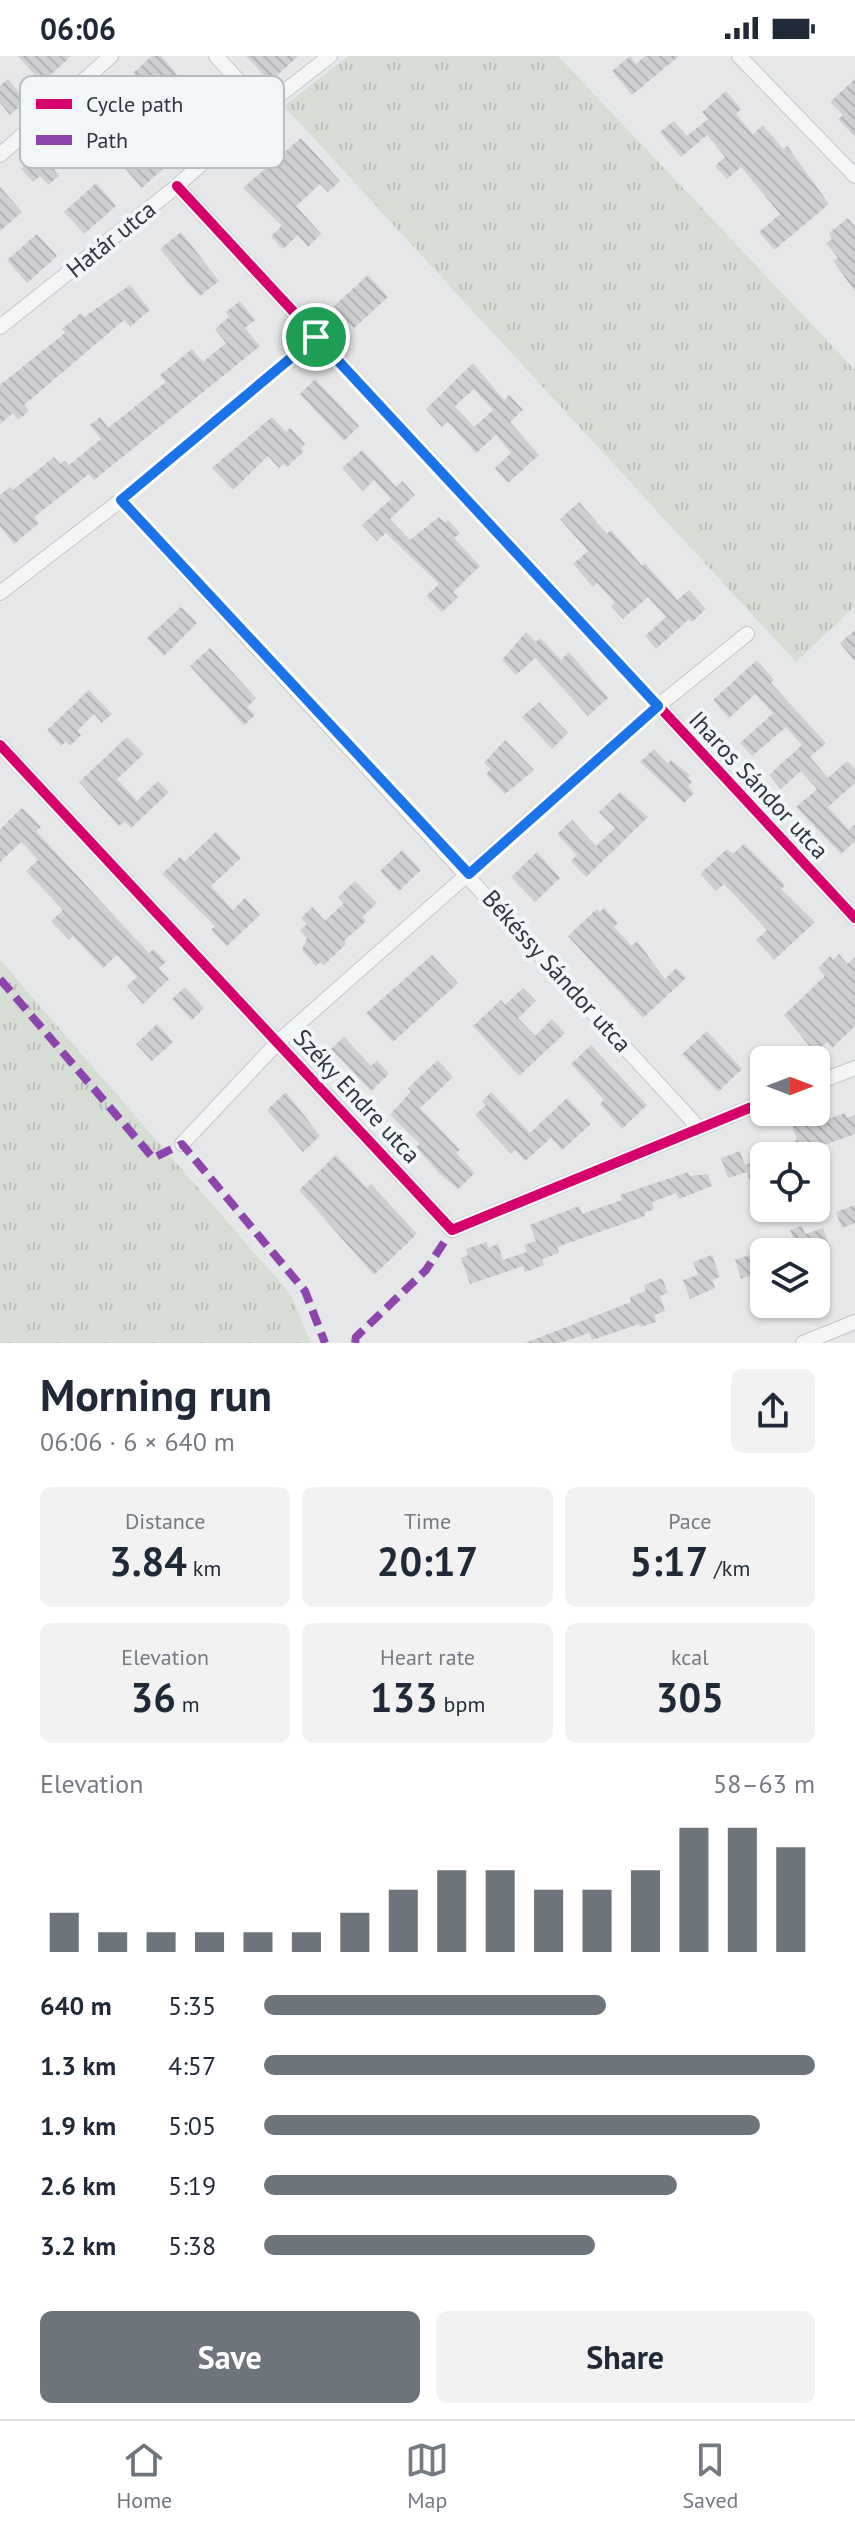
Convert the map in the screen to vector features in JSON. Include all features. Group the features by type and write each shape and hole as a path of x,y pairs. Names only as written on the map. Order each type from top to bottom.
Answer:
{"street":[{"path":"89,76 111,56"},
{"path":"216,56 234,76"},
{"name":"Határ utca","path":"284,92 330,56"},
{"path":"739,56 855,176"},
{"path":"0,155 20,137"},
{"name":"Határ utca","path":"0,327 197,168"},
{"name":"Iharos Sándor utca","path":"177,186 855,918"},
{"path":"0,593 121,500 316,337"},
{"name":"Békéssy Sándor utca","path":"121,500 469,874 698,1127"},
{"path":"182,1144 279,1041 658,706 747,634"},
{"name":"Széky Endre utca","path":"0,745 452,1230 750,1107"},
{"path":"830,1078 855,1068"},
{"path":"803,1343 855,1322"}],"green space":[{"path":"348,56 558,56 855,370 855,606 796,662 284,106"},
{"path":"0,960 291,1295 311,1343 0,1343"}],"building":[{"path":"18,56 71,56 50,76 36,76"},
{"path":"152,56 161,56 178,76 136,76 133,73"},
{"path":"246,56 298,56 276,76 264,76"},
{"path":"630,56 636,64 645,56 679,56 632,95 612,71"},
{"path":"8,79 20,94 20,106 10,115 0,103 0,86"},
{"path":"855,79 855,137 838,119 843,115 830,102"},
{"path":"726,91 741,109 736,114 753,134 763,125 783,149 787,146 829,204 774,250 759,232 780,214 741,167 727,179 715,166 725,157 707,135 681,157 660,132 674,121 687,136 708,119 702,112"},
{"path":"301,138 340,181 328,192 320,184 296,206 321,234 308,247 298,235 283,249 271,236 282,226 243,188 266,168 284,168 284,153"},
{"path":"56,168 54,170 59,176 48,185 40,176 33,182 21,169"},
{"path":"125,168 164,168 142,188"},
{"path":"96,183 116,206 84,234 64,212"},
{"path":"0,187 22,212 0,231"},
{"path":"848,218 855,227 855,291 833,261 838,258 826,243 832,239 829,233"},
{"path":"181,232 219,281 200,296 160,249"},
{"path":"37,234 57,256 27,283 7,260"},
{"path":"368,275 388,297 354,328 334,306"},
{"path":"130,285 150,310 130,327 124,320 24,405 29,411 18,420 13,413 0,424 0,385 65,333 62,329 81,313 84,317"},
{"path":"240,301 255,320 245,328 260,346 94,480 89,474 34,517 39,523 14,544 0,526 0,495 10,487 13,490 54,457 60,464 65,460 69,465 101,439 90,425 100,417 108,428 166,382 160,375 192,349 203,362 226,343 215,329 229,317 226,312"},
{"path":"473,363 504,400 509,395 523,410 510,422 539,455 508,483 495,468 511,453 496,435 476,453 448,422 442,427 426,409","holes":["474,389 493,410 474,427 455,406"]},
{"path":"315,379 359,426 344,441 300,394"},
{"path":"272,417 286,432 290,428 305,444 301,448 304,451 287,467 284,464 279,468 268,456 233,490 212,468"},
{"path":"362,450 396,487 402,481 415,495 390,519 410,540 439,517 445,523 448,520 460,533 454,538 480,566 453,592 458,597 442,612 426,596 439,584 386,533 377,541 362,525 391,499 374,480 363,491 342,468"},
{"path":"579,502 607,534 611,530 642,566 645,563 677,600 689,590 706,609 692,622 689,619 656,649 645,636 666,617 648,597 623,619 611,606 615,603 597,583 593,587 573,564 588,551 560,519"},
{"path":"181,607 197,623 164,656 147,638"},
{"path":"855,630 855,661 840,643"},
{"path":"526,632 536,642 540,638 561,660 569,652 608,698 588,716 535,658 516,675 502,660"},
{"path":"210,648 256,698 247,707 255,715 244,725 190,666"},
{"path":"757,660 774,680 771,683 826,743 810,757 828,778 847,761 855,769 855,783 828,807 849,830 855,824 855,841 841,854 796,807 817,789 801,771 781,789 769,775 802,745 786,727 752,756 740,743 773,713 755,694 729,718 713,700"},
{"path":"89,690 112,714 102,723 94,714 77,731 81,735 70,746 66,741 61,746 47,730"},
{"path":"539,702 568,733 552,749 522,717"},
{"path":"127,737 144,754 117,779 137,801 158,781 169,792 131,828 125,821 119,826 79,782"},
{"path":"505,740 534,770 505,794 486,774 491,769 484,763"},
{"path":"654,749 668,764 671,760 690,775 688,778 692,782 688,786 694,793 684,803 640,762"},
{"path":"620,792 648,817 586,877 571,861 577,855 557,834 572,820 596,846 615,828 599,812"},
{"path":"22,808 41,827 36,831 105,906 149,953 154,949 166,962 159,968 169,979 143,1004 127,986 137,977 117,955 103,968 73,936 69,940 51,921 63,910 26,871 38,860 21,842 0,862 0,829"},
{"path":"216,832 241,858 211,886 233,910 245,898 260,915 227,946 211,930 215,926 162,874 180,857 185,861"},
{"path":"744,844 785,885 781,889 815,922 774,960 756,940 767,930 724,884 716,891 700,874 727,849 733,854"},
{"path":"402,850 421,870 399,891 380,871"},
{"path":"537,852 560,878 535,902 511,877"},
{"path":"355,881 377,903 362,917 366,921 344,941 346,944 324,965 320,962 316,966 302,950 307,938 300,930 307,924 301,918 312,907 325,921 344,903 338,897"},
{"path":"604,908 618,923 614,927 632,946 637,941 665,979 676,968 686,978 643,1018 568,936 597,909 600,912"},
{"path":"839,954 847,964 855,957 855,1026 832,1048 827,1042 823,1046 809,1046 784,1015 825,976 818,968 830,956 833,960"},
{"path":"432,955 458,983 393,1042 366,1013"},
{"path":"185,987 204,1008 192,1020 172,999"},
{"path":"523,988 536,1001 518,1018 535,1036 552,1019 565,1033 519,1076 473,1026 501,1000 505,1005"},
{"path":"157,1024 173,1042 152,1061 136,1044"},
{"path":"707,1031 742,1069 718,1092 682,1054"},
{"path":"344,1037 371,1066 377,1060 389,1074 371,1091 331,1049"},
{"path":"591,1045 647,1105 622,1129 600,1104 604,1100 571,1064"},
{"path":"438,1060 453,1077 420,1108 460,1150 456,1153 475,1173 458,1189 441,1175 416,1147 420,1144 390,1115 411,1091 408,1088"},
{"path":"286,1092 320,1136 303,1152 267,1110"},
{"path":"491,1092 530,1133 567,1098 591,1124 562,1150 551,1138 525,1161 515,1150 511,1154 475,1115 486,1105 482,1101"},
{"path":"845,1113 847,1118 855,1115 855,1134 830,1143 792,1142 797,1140 792,1126 830,1126 830,1118"},
{"path":"740,1151 745,1165 750,1163 750,1182 747,1172 728,1178 721,1158"},
{"path":"336,1155 367,1188 371,1184 417,1234 374,1275 299,1190"},
{"path":"688,1172 690,1176 708,1174 712,1186 679,1199 676,1193 652,1202 654,1209 644,1213 645,1216 557,1247 559,1253 542,1259 544,1265 525,1272 523,1266 470,1284 461,1258 468,1255 466,1249 487,1242 488,1248 498,1244 503,1260 527,1252 524,1245 536,1241 530,1225 579,1206 582,1214 622,1200 620,1195"},
{"path":"855,1205 855,1223 842,1228 836,1212"},
{"path":"802,1226 805,1234 823,1228 827,1238 793,1238 790,1230"},
{"path":"712,1255 720,1277 712,1280 715,1288 690,1299 683,1280 698,1275 693,1262"},
{"path":"750,1255 750,1279 749,1276 741,1279 735,1260"},
{"path":"662,1278 668,1293 660,1296 665,1311 654,1315 656,1322 640,1327 639,1324 592,1340 589,1333 560,1343 525,1343 631,1302 630,1297 646,1291 644,1285"}],"marked path":[{"path":"0,979 153,1158 182,1144 305,1291 325,1343"},
{"path":"355,1343 356,1337 426,1270 452,1230"}],"cycle path":[{"path":"177,186 855,918"},
{"path":"0,745 452,1230 750,1108"}],"route":[{"path":"316,337 658,706 469,874 121,500 316,337"}]}
